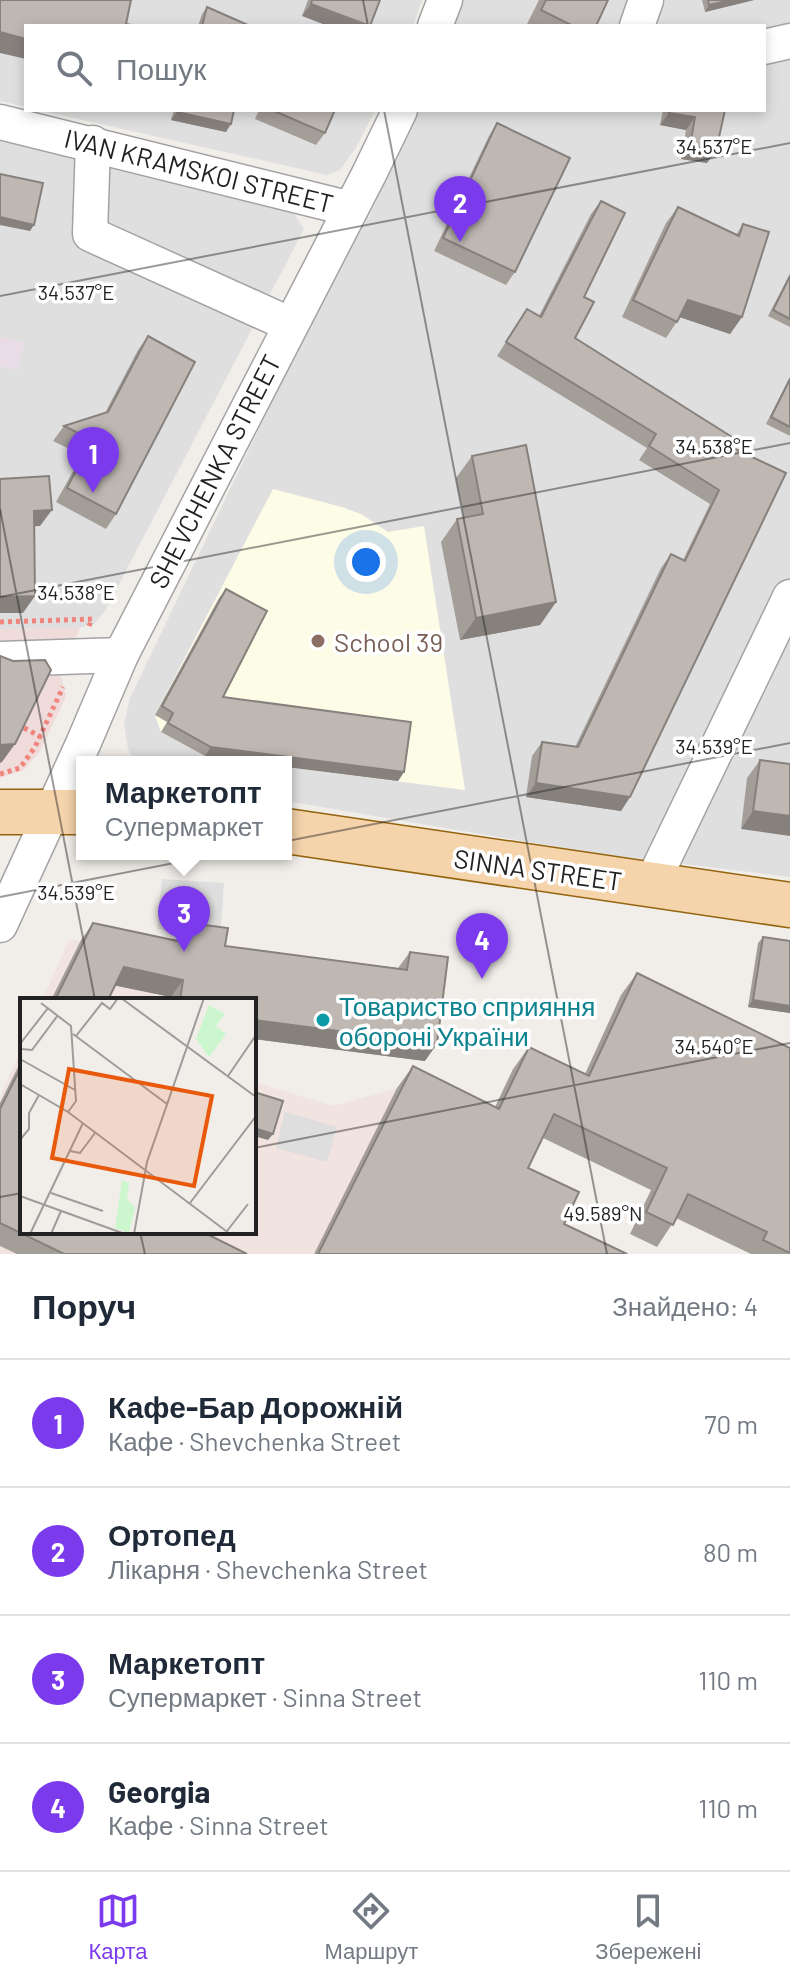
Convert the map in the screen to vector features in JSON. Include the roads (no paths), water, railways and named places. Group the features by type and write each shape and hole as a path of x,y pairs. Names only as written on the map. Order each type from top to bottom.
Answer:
{"main road":[{"path":"0,812 68,811"},
{"name":"SINNA STREET","path":"292,832 790,905"}],"street":[{"path":"436,24 445,0"},
{"path":"638,24 646,0"},
{"path":"766,47 790,41"},
{"name":"SHEVCHENKA STREET","path":"87,756 121,655 399,112"},
{"name":"IVAN KRAMSKOI STREET","path":"0,122 351,209"},
{"path":"93,143 90,234 289,324"},
{"path":"651,885 790,597"},
{"path":"0,659 121,655"},
{"name":"SHEVCHENKA STREET","path":"0,925 68,811 76,787"}],"place":[{"name":"Ортопед","path":"460,242"},
{"name":"Кафе-Бар Дорожній","path":"93,493"},
{"name":"School 39","path":"318,641"},
{"name":"Маркетопт","path":"184,952"},
{"name":"Georgia","path":"482,979"},
{"name":"Товариство сприяння обороні України","path":"323,1020"}]}
